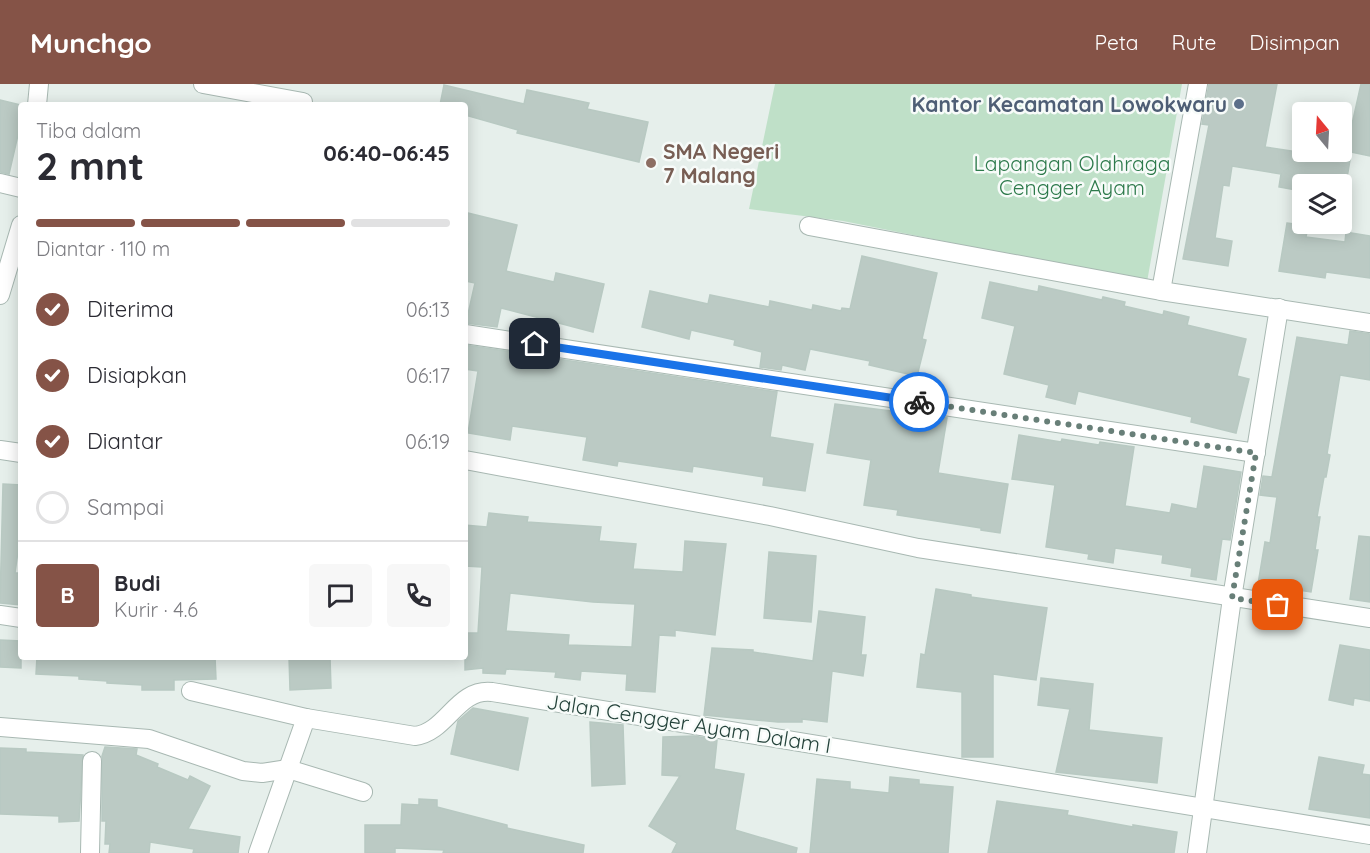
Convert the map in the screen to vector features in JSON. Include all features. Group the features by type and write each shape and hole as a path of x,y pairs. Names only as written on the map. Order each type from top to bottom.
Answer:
{"street":[{"path":"37,102 39,84"},
{"path":"203,84 303,102"},
{"path":"1161,291 1198,84"},
{"path":"0,183 18,187"},
{"path":"809,226 1161,291 1370,323"},
{"path":"9,287 18,240"},
{"path":"1197,853 1232,598 1279,308"},
{"path":"468,334 1256,453"},
{"path":"0,450 18,453"},
{"path":"468,461 770,516 918,548 1370,618"},
{"path":"0,615 18,618"},
{"name":"Jalan Cengger Ayam Dalam I","path":"191,691 306,718 406,735 424,735 470,695 492,692 912,759 1204,810 1370,835"},
{"path":"258,853 306,718"},
{"path":"0,727 149,739 243,771 286,773 363,792"},
{"path":"90,853 92,761"}],"green space":[{"name":"Lapangan Olahraga Cengger Ayam","path":"775,84 1182,84 1147,282 843,221 749,209"}],"building":[{"path":"1209,84 1277,84 1265,147 1292,151 1292,162 1350,162 1348,174 1292,174 1292,189 1279,187 1281,174 1232,166 1229,186 1223,185 1215,238 1232,241 1228,266 1183,259 1209,125 1202,124"},
{"path":"1361,84 1370,84 1370,156 1352,152 1352,124"},
{"path":"444,85 524,104 527,90 589,103 587,109 648,122 639,162 517,133 518,130 468,116 468,102 441,102"},
{"path":"0,100 18,104 18,135 9,174 0,172"},
{"path":"468,213 517,225 506,271 554,282 556,273 604,284 593,332 501,308 497,327 468,323 475,283 468,282"},
{"path":"1287,223 1292,224 1292,234 1307,234 1306,237 1345,242 1346,234 1370,236 1370,278 1326,272 1325,278 1279,271"},
{"path":"862,256 937,273 922,339 926,340 917,376 869,365 870,361 810,349 805,370 782,365 781,370 760,367 762,352 734,345 735,340 691,330 689,339 642,327 650,291 708,304 710,295 769,307 770,301 812,310 813,305 841,311 842,308 850,309"},
{"path":"990,282 1038,292 1039,286 1102,300 1103,297 1125,302 1124,306 1163,315 1164,311 1189,317 1187,325 1246,339 1237,376 1249,379 1236,433 1191,422 1192,417 1078,391 1075,404 1046,397 1049,385 1004,374 1015,326 982,318"},
{"path":"1350,331 1370,334 1370,380 1340,375 1327,454 1330,455 1317,517 1320,517 1315,550 1318,550 1311,592 1258,584 1265,542 1270,543 1277,497 1260,495 1263,476 1272,477 1297,337 1348,345"},
{"path":"468,345 777,392 770,437 813,444 805,491 763,485 764,477 693,466 692,472 618,461 617,466 583,460 587,437 512,426 510,440 468,433 478,371 468,369"},
{"path":"835,404 947,418 938,473 1008,484 1000,533 897,515 898,510 864,505 871,460 827,453"},
{"path":"1019,435 1061,442 1062,439 1099,445 1100,442 1134,447 1125,506 1170,513 1172,504 1197,509 1204,466 1241,472 1230,540 1222,539 1216,580 1191,576 1192,568 1162,563 1163,555 1115,548 1113,563 1088,559 1089,554 1046,547 1055,485 1012,479"},
{"path":"3,484 18,485 18,552 15,573 18,573 18,605 0,603"},
{"path":"489,513 528,517 527,522 601,527 599,541 636,544 633,569 683,572 685,541 726,544 715,635 675,630 675,636 659,635 655,692 626,690 627,674 581,671 580,680 555,677 556,672 506,669 505,674 483,673 483,668 465,670 465,660 468,660 468,633 478,633 482,567 468,566 468,525 487,527","holes":["510,593 635,604 632,647 568,645 569,635 506,631"]},
{"path":"1359,536 1370,537 1370,602 1350,599"},
{"path":"769,552 816,556 811,622 764,618"},
{"path":"936,589 971,595 971,597 1047,608 1036,680 993,674 993,757 962,757 962,692 917,687 921,654 925,655"},
{"path":"819,611 865,617 861,655 866,655 863,676 832,671 827,722 802,719 802,722 778,722 704,715 712,648 753,650 753,652 813,661"},
{"path":"0,640 18,641 18,660 21,660 21,668 0,667"},
{"path":"1340,645 1370,650 1370,701 1354,698 1353,705 1329,700"},
{"path":"37,660 215,660 216,679 174,680 174,690 142,690 142,685 79,679 79,676 36,674"},
{"path":"289,660 330,660 331,688 290,690"},
{"path":"1041,678 1093,684 1089,730 1162,738 1157,783 1056,772 1070,709 1038,705"},
{"path":"473,708 528,718 518,770 451,754 458,721"},
{"path":"590,722 623,725 625,784 592,786"},
{"path":"694,736 717,740 714,769 744,774 735,830 797,848 796,853 672,853 677,843 649,826 680,776 662,775 663,737"},
{"path":"105,747 137,749 136,755 158,764 157,767 188,780 190,776 210,786 188,829 240,837 238,853 193,853 194,849 150,842 149,853 109,853 110,844 105,844 106,821 102,821 102,756"},
{"path":"0,748 26,749 26,752 83,755 79,821 59,822 59,816 0,814"},
{"path":"1319,757 1364,765 1362,774 1370,775 1370,818 1309,809"},
{"path":"890,777 919,780 919,784 953,787 948,853 810,853 817,779 850,782 850,789 889,793"},
{"path":"419,799 437,800 437,807 507,825 507,828 584,845 583,853 443,853 444,850 395,848 395,853 365,853 365,825 401,825 402,804 419,805"},
{"path":"997,801 1068,811 1067,815 1133,827 1133,825 1177,832 1174,853 988,853"}],"way so far":[{"path":"919,402 1256,453 1232,598 1278,605"}],"place":[{"name":"Kantor Kecamatan Lowokwaru","path":"1239,104"},
{"name":"SMA Negeri 7 Malang","path":"651,163"}],"route":[{"path":"535,344 919,402"}]}
